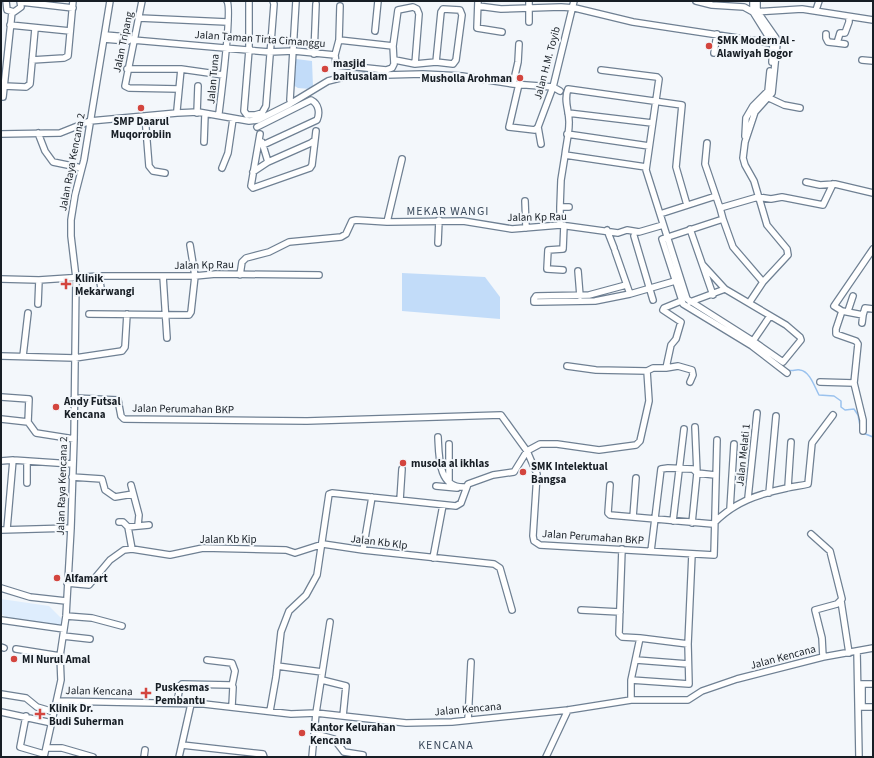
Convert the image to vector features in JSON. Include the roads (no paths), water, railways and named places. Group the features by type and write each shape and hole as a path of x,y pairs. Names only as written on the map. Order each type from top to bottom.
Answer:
{"street":[{"path":"32,60 66,58 73,1"},
{"name":"Jalan Raya Kencana 2","path":"45,753 62,680 60,656 66,616 71,528 74,439 76,278 71,236 71,220 75,195 82,168 110,1"},
{"name":"Jalan Tripang","path":"142,1 139,18 132,40 125,84 126,87 179,89"},
{"name":"Jalan Tuna","path":"220,113 228,22 229,4 227,1"},
{"path":"249,1 249,50 244,111 249,116 259,114 266,109 273,1"},
{"path":"290,100 296,1"},
{"path":"375,31 378,1"},
{"path":"529,1 529,22"},
{"name":"Jalan H.M. Toyib","path":"516,84 509,127 533,130 538,127 553,87 574,1"},
{"path":"696,1 712,5 744,7 755,12 802,9 873,20"},
{"path":"745,142 757,108 769,98 773,88 775,44 769,32 755,12 753,1"},
{"path":"755,12 757,1"},
{"path":"816,10 818,1"},
{"path":"4,4 7,10 12,12 19,10 21,2 73,8"},
{"path":"314,54 316,4"},
{"path":"502,32 477,28 478,4 501,9 572,8 633,22 775,44"},
{"path":"336,55 339,40 340,6"},
{"path":"415,64 419,11 413,7 398,10 393,46 395,60 415,64 436,62 451,64 455,62 462,12 459,10 444,9 441,12 436,62"},
{"path":"3,97 12,12"},
{"path":"837,43 840,33 847,30 849,17"},
{"path":"139,18 228,22"},
{"path":"10,25 35,29 70,31"},
{"path":"4,86 29,86 31,82 35,29"},
{"path":"714,53 718,34"},
{"path":"826,34 828,42 845,44"},
{"name":"Jalan Taman Tirta Cimanggu","path":"104,37 128,37 132,40 226,47 269,52 294,51 336,55 336,64 338,65 383,70 392,68 395,60"},
{"path":"339,40 393,46"},
{"path":"516,84 519,44"},
{"path":"748,303 763,282 788,257 787,249 766,225 754,182 743,158 746,118 754,106 768,91 775,44"},
{"path":"862,60 873,61"},
{"path":"127,69 181,69 223,75"},
{"path":"177,110 181,69"},
{"path":"601,70 657,77 659,79 646,167 686,297 690,302 753,341 782,362 801,340 800,337 786,325 725,289 704,265"},
{"path":"1,134 64,132 90,121 197,112 246,122 258,120 306,96 328,80 344,76 449,75 516,84 553,87 560,91"},
{"path":"197,112 198,86"},
{"path":"563,270 547,269 548,250 562,249 560,207 561,180 566,156 569,126 566,100 568,90 682,105 676,167 687,205"},
{"path":"769,98 784,105 800,108"},
{"path":"257,127 311,100 318,108 320,115 317,120 263,145"},
{"path":"568,113 652,123"},
{"path":"204,142 205,114"},
{"path":"145,116 150,166 154,171 165,173"},
{"path":"222,168 228,153 233,119"},
{"path":"258,120 257,127 268,162"},
{"path":"538,127 541,144"},
{"path":"260,134 251,186 253,188 310,168 312,165 316,131"},
{"path":"38,133 45,151 54,162 82,168"},
{"path":"567,134 649,146"},
{"path":"253,172 268,162 315,140"},
{"path":"707,142 705,161 732,247 763,282"},
{"path":"566,156 646,167"},
{"path":"387,222 402,159"},
{"path":"806,182 820,185 833,184 862,189 873,193"},
{"path":"720,208 758,197 771,199 782,197 822,205 825,204 833,184"},
{"path":"660,214 716,196"},
{"path":"525,201 526,228"},
{"path":"560,207 570,207"},
{"path":"723,219 690,229 662,240 681,301 752,346 786,373"},
{"name":"Jalan Kp Rau","path":"1,279 39,280 99,276 240,275 242,262 246,258 269,252 289,242 341,237 346,234 352,221 356,220 387,222 439,220 469,222 504,228 562,225 607,230 618,233 627,230 637,232 663,225"},
{"path":"438,243 439,220"},
{"path":"690,229 704,265 712,295"},
{"path":"607,230 630,294"},
{"path":"634,236 650,288 652,300"},
{"path":"89,314 188,315 191,312 195,276 190,245"},
{"path":"863,315 848,311 847,313 834,306 873,249"},
{"path":"578,271 580,296"},
{"path":"240,275 319,275"},
{"path":"99,276 101,288"},
{"path":"163,276 167,338"},
{"path":"38,304 39,280"},
{"path":"626,285 596,294 580,296 536,296 534,302 585,302 630,294 675,281"},
{"path":"690,302 725,289"},
{"path":"848,311 853,296"},
{"path":"666,368 671,345 676,339 681,322 663,310 664,308 681,301"},
{"path":"862,323 865,308 873,309"},
{"path":"842,311 836,332 856,341 858,344 854,383 863,420 863,431"},
{"path":"23,356 28,313"},
{"path":"1,356 75,358 124,350 127,314"},
{"path":"753,341 770,316"},
{"path":"567,366 596,370 647,371 653,368 678,366 692,370 693,375 690,382"},
{"path":"436,486 459,488 465,487 468,484 489,476 514,472 527,451 540,444 599,450 636,445 640,440 649,401 647,371"},
{"path":"820,382 854,383"},
{"path":"1,397 29,399 28,422 36,433 74,439"},
{"name":"Jalan Perumahan BKP","path":"74,398 118,400 121,416 124,419 307,421 501,415 527,451 537,474 533,526 534,541 540,545 714,554 713,524"},
{"name":"Jalan Melati 1","path":"748,498 757,413"},
{"path":"610,485 609,514 713,524 730,509 748,498 788,487 809,484 812,443 834,415"},
{"path":"769,493 776,416"},
{"path":"1,419 28,422"},
{"path":"692,523 697,473 695,427"},
{"path":"673,521 684,429"},
{"path":"438,437 439,465 442,473 449,481 459,488"},
{"path":"713,524 717,440"},
{"path":"788,487 791,442"},
{"path":"449,444 449,481"},
{"path":"730,509 734,444"},
{"path":"1,461 13,460 72,464"},
{"path":"13,460 4,530 71,528"},
{"path":"27,461 27,483"},
{"path":"400,500 402,469"},
{"path":"651,551 660,472 662,469 693,469 697,473 715,475"},
{"path":"72,477 102,479 105,490 115,497 133,494"},
{"path":"633,517 636,478"},
{"path":"131,484 139,515 138,525"},
{"path":"270,711 283,624 289,611 306,595 314,581 323,544 327,498 329,494 332,493 456,506 460,505 465,487"},
{"path":"363,550 372,497"},
{"path":"433,558 443,505"},
{"path":"67,583 85,586 89,585 114,557 124,550 132,549 128,527 123,522 119,522"},
{"path":"128,527 149,525"},
{"path":"811,534 830,551 841,592 840,606 849,653"},
{"name":"Jalan Kb Kip","path":"132,549 170,554 210,548 286,550 295,553 323,544"},
{"name":"Jalan Kb Klp","path":"323,544 498,566 512,610"},
{"path":"622,549 620,636 688,644"},
{"path":"631,680 689,684 688,644 692,554"},
{"path":"1,588 30,597 66,601"},
{"path":"823,657 822,638 815,610 841,601"},
{"path":"582,610 620,612"},
{"path":"66,616 92,618 122,626"},
{"path":"2,621 64,629"},
{"path":"312,757 316,714 330,622"},
{"path":"63,636 90,639"},
{"path":"631,700 631,680 640,638"},
{"name":"Jalan Kencana","path":"57,701 177,703 232,706 291,714 344,716 406,723 468,720 568,710 631,700 688,700 697,694 722,684 823,657 873,648"},
{"path":"16,649 60,656"},
{"path":"857,651 862,707 873,707"},
{"path":"207,660 232,663 235,671 232,686 232,706"},
{"path":"636,660 688,664"},
{"path":"468,720 471,662"},
{"path":"277,666 322,672"},
{"path":"322,680 346,686 344,716"},
{"path":"177,703 180,686 182,684 232,686"},
{"path":"860,684 873,684"},
{"path":"859,757 860,684"},
{"path":"1,694 26,698 37,707 54,712"},
{"path":"179,757 191,704"},
{"path":"546,757 568,710"},
{"path":"1,712 26,716 52,723"},
{"path":"26,716 20,747 45,753 62,748 93,757"},
{"path":"314,734 323,735 334,740 344,752 363,756"},
{"path":"182,745 263,754 264,757"},
{"path":"144,757 145,750"}],"waterway":[{"path":"668,248 670,256"},
{"path":"715,320 722,325"},
{"path":"788,370 804,371 814,384 819,395 834,396 841,401 841,407 845,410 854,409 858,415 861,431"},
{"path":"863,433 873,437"}],"place":[{"name":"SMK Modern Al - Alawiyah Bogor","path":"709,46"},
{"name":"masjid baitusalam","path":"325,69"},
{"name":"Musholla Arohman","path":"520,78"},
{"name":"SMP Daarul Muqorrobiin","path":"141,108"},
{"name":"Klinik Mekarwangi","path":"66,284"},
{"name":"Andy Futsal Kencana","path":"56,407"},
{"name":"musola al ikhlas","path":"403,463"},
{"name":"SMK Intelektual Bangsa","path":"523,472"},
{"name":"Alfamart","path":"57,578"},
{"name":"MI Nurul Amal","path":"14,659"},
{"name":"Puskesmas Pembantu","path":"146,693"},
{"name":"Klinik Dr. Budi Suherman","path":"40,714"},
{"name":"Kantor Kelurahan Kencana","path":"302,733"}],"district":[{"name":"MEKAR WANGI","path":"448,211"},
{"name":"KENCANA","path":"446,745"}]}
